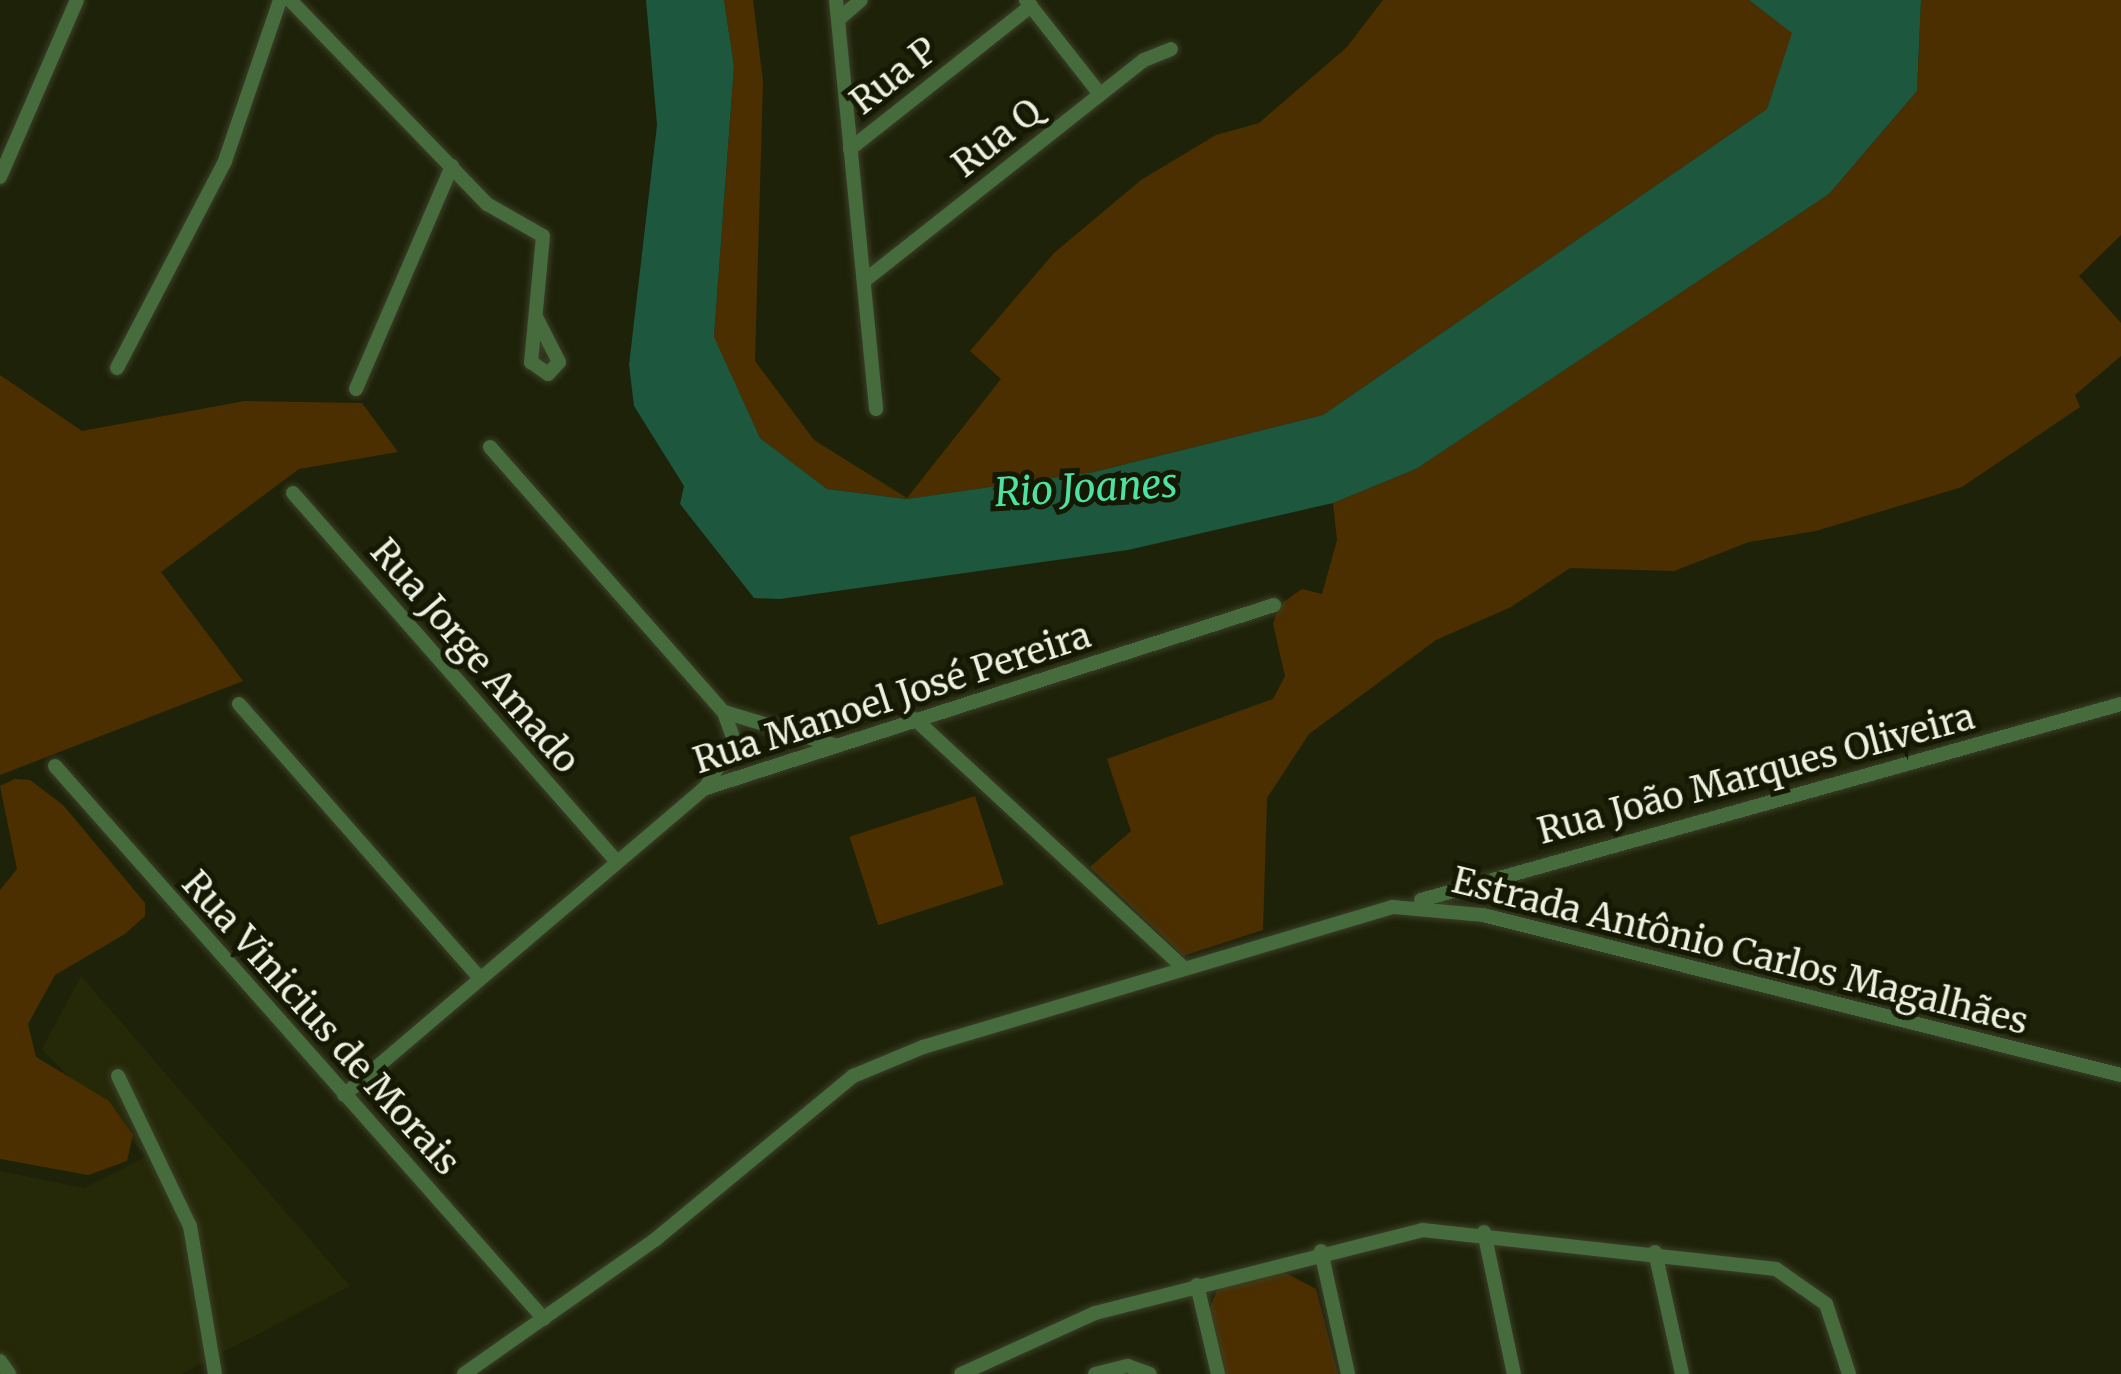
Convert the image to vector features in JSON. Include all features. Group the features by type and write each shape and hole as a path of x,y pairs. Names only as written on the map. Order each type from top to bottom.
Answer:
{"street":[{"path":"0,177 77,0"},
{"path":"117,368 225,161 280,0"},
{"path":"290,0 487,204 543,236 537,319"},
{"path":"836,0 876,409"},
{"path":"838,20 861,0"},
{"path":"1028,3 1100,94"},
{"name":"Rua P","path":"850,149 1028,3"},
{"name":"Rua Q","path":"864,281 1100,94 1171,49"},
{"path":"356,389 452,166"},
{"path":"490,448 724,712 732,749 703,789"},
{"name":"Rua Jorge Amado","path":"293,494 614,858"},
{"name":"Rua Manoel José Pereira","path":"344,1094 614,858 703,789 1274,605"},
{"path":"239,704 478,976"},
{"name":"Rua João Marques Oliveira","path":"1407,905 2121,704"},
{"path":"724,712 834,745"},
{"path":"915,719 1187,965"},
{"name":"Rua Vinicius de Morais","path":"55,766 544,1319"},
{"path":"1483,915 1484,881"},
{"name":"Estrada Antônio Carlos Magalhães","path":"464,1374 656,1239 853,1076 1187,965 1407,905 1483,915 2121,1075"},
{"path":"118,1076 190,1226 215,1374"},
{"path":"1484,1232 1514,1374"},
{"path":"961,1374 1058,1326 1321,1251 1395,1233 1484,1232 1768,1268 1802,1281 1835,1320 1849,1374"},
{"path":"1321,1251 1348,1374"},
{"path":"1655,1252 1682,1374"},
{"path":"1197,1285 1218,1374"},
{"path":"0,1361 9,1374"},
{"path":"1095,1374 1128,1366 1150,1374"}],"shaded area":[{"path":"724,0 753,0 763,81 755,361 814,440 907,498 1001,379 970,351 1054,253 1141,180 1216,135 1259,123 1346,48 1383,0 1749,0 1793,33 1767,109 1323,415 1094,472 908,499 827,489 760,438 714,338 734,66"},
{"path":"1921,0 2121,0 2121,235 2079,276 2121,323 2121,356 2075,395 2080,407 1962,487 1816,531 1749,542 1674,571 1570,568 1511,607 1436,640 1309,734 1267,798 1263,930 1183,956 1090,867 1131,831 1107,759 1273,699 1285,676 1273,624 1279,605 1302,589 1322,594 1337,540 1333,503 1416,469 1829,194 1917,91"},
{"path":"0,375 82,431 245,401 362,403 398,452 299,469 161,572 243,681 0,775"},
{"path":"15,779 30,780 63,805 145,903 145,916 125,934 55,975 28,1024 36,1057 109,1101 133,1135 127,1161 88,1175 0,1159 0,890 17,869 0,786"},
{"path":"975,796 1004,884 878,925 849,837"},
{"path":"81,976 350,1286 181,1374 0,1374 0,1171 84,1188 147,1156 42,1049"},
{"path":"1278,1269 1316,1289 1338,1374 1222,1374 1209,1310 1218,1288"}],"water":[{"name":"Rio Joanes","path":"646,0 724,0 734,66 714,337 760,438 827,489 907,499 1094,472 1323,415 1767,109 1792,33 1749,0 1921,0 1917,91 1829,194 1416,469 1333,503 1128,550 780,599 754,598 680,504 684,486 634,406 629,365 657,125"}]}
